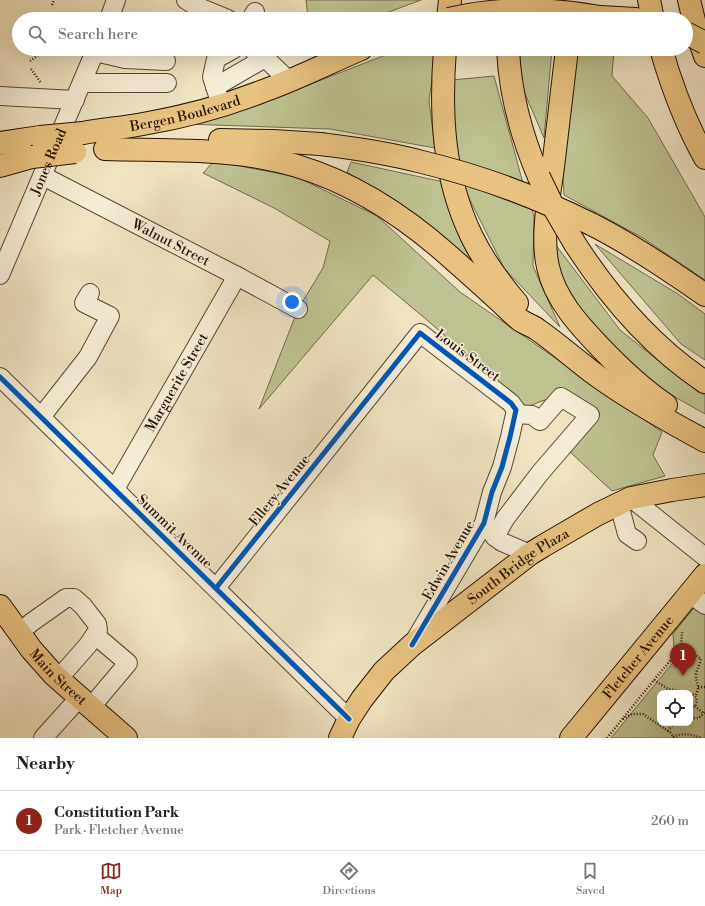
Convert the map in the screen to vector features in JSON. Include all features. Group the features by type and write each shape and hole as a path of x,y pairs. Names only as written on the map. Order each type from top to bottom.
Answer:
{"main road":[{"path":"449,12 450,0"},
{"path":"499,0 502,12"},
{"path":"507,0 507,12"},
{"path":"571,12 573,0"},
{"path":"649,0 652,12"},
{"path":"689,0 692,12"},
{"path":"486,12 534,9 574,12"},
{"path":"693,17 705,57"},
{"path":"693,37 705,43"},
{"path":"693,51 705,57"},
{"name":"Bergen Boulevard","path":"0,162 36,147 79,142 118,128 196,112 218,96 264,91 345,56"},
{"path":"445,56 443,112 445,143 451,176 459,205 471,234 488,265 508,293 530,318 537,330"},
{"path":"509,56 515,106 525,143 556,212 575,244 601,281 638,325 674,360 705,382"},
{"path":"566,56 546,222 546,256 550,277 563,303 590,337 627,376 683,417 699,438"},
{"path":"663,56 673,87 705,158"},
{"path":"105,149 196,141 273,140 320,144 422,162 497,184 543,201 567,212 615,236 670,270 705,295"},
{"name":"Bergen Boulevard","path":"4,141 36,147"},
{"name":"Bergen Boulevard","path":"79,142 105,149"},
{"path":"0,166 36,147"},
{"path":"105,149 216,152 236,154 283,162 312,171 347,185 384,206 415,227 521,321 537,330 596,375 637,403 699,438"},
{"name":"South Bridge Plaza","path":"412,645 530,554 598,514 625,501 672,490 705,485"},
{"name":"Fletcher Avenue","path":"571,738 697,600 705,575"},
{"name":"Main Street","path":"0,606 31,649 58,679 126,738"},
{"name":"Edwin Avenue","path":"345,728 362,699 384,671 412,645"}],"street":[{"path":"112,12 116,0"},
{"path":"186,0 211,12"},
{"name":"Jones Road","path":"0,275 94,56"},
{"path":"114,56 125,59 166,61"},
{"path":"221,56 216,59 212,77 218,96 257,56"},
{"path":"261,56 289,81"},
{"path":"82,83 167,83"},
{"path":"0,96 75,100"},
{"name":"Walnut Street","path":"43,176 298,309"},
{"name":"Marguerite Street","path":"115,489 237,276"},
{"path":"41,417 88,357 110,316 84,303 90,293"},
{"name":"Louis Street","path":"361,407 420,333 511,403 516,410 515,414"},
{"name":"Summit Avenue","path":"0,377 216,588 345,728"},
{"path":"495,537 505,519 540,473 590,415 561,397 540,421 532,415 515,414"},
{"name":"Ellery Avenue","path":"216,588 361,407"},
{"name":"Edwin Avenue","path":"412,645 484,523 492,492 502,468 515,414"},
{"path":"625,501 628,534 637,541"},
{"path":"625,501 705,557"},
{"path":"484,523 495,537 502,542 530,554"},
{"path":"19,633 66,598 74,598 83,606 97,624 98,630 88,645 58,679"},
{"path":"43,738 128,663 95,635"}],"path":[{"path":"52,5 54,0"},
{"path":"30,62 38,56"},
{"path":"607,738 681,648 682,631"},
{"path":"682,645 701,658"},
{"path":"701,658 705,657"},
{"path":"693,718 699,718 704,713 695,706 697,702 695,696 698,692 696,675 701,658"},
{"path":"654,680 668,690"},
{"path":"698,687 705,687"},
{"path":"621,720 632,714 643,714 668,731 673,738 681,734 702,738"},
{"path":"668,731 672,726"}],"green space":[{"path":"306,0 421,0 389,12 307,12"},
{"path":"383,56 435,56 429,101 435,148 330,129 185,124 280,96"},
{"path":"520,56 551,56 544,138 523,89"},
{"path":"575,56 613,56 612,76 648,118 705,217 705,280 643,238 564,195 562,161"},
{"path":"494,76 521,176 534,216 533,266 560,327 504,268 465,190 455,155 452,80"},
{"path":"214,161 297,177 377,216 460,292 662,432 653,455 665,476 612,491 569,451 600,414 561,394 526,407 427,320 373,275 259,409 298,309 323,268 330,241 274,208 203,173"},
{"path":"351,162 444,182 474,265 405,209 347,172"},
{"path":"552,240 620,330 698,392 705,395 705,414 659,388 586,320 560,275"},
{"path":"595,244 678,294 705,314 705,360 681,344"},
{"path":"705,594 705,738 611,738 675,660 673,634"}],"cycle path":[{"path":"216,588 420,333 511,403 516,410 502,467 492,492 484,523 412,645"},
{"path":"0,377 349,719"}],"place":[{"name":"Constitution Park","path":"683,676"}]}
